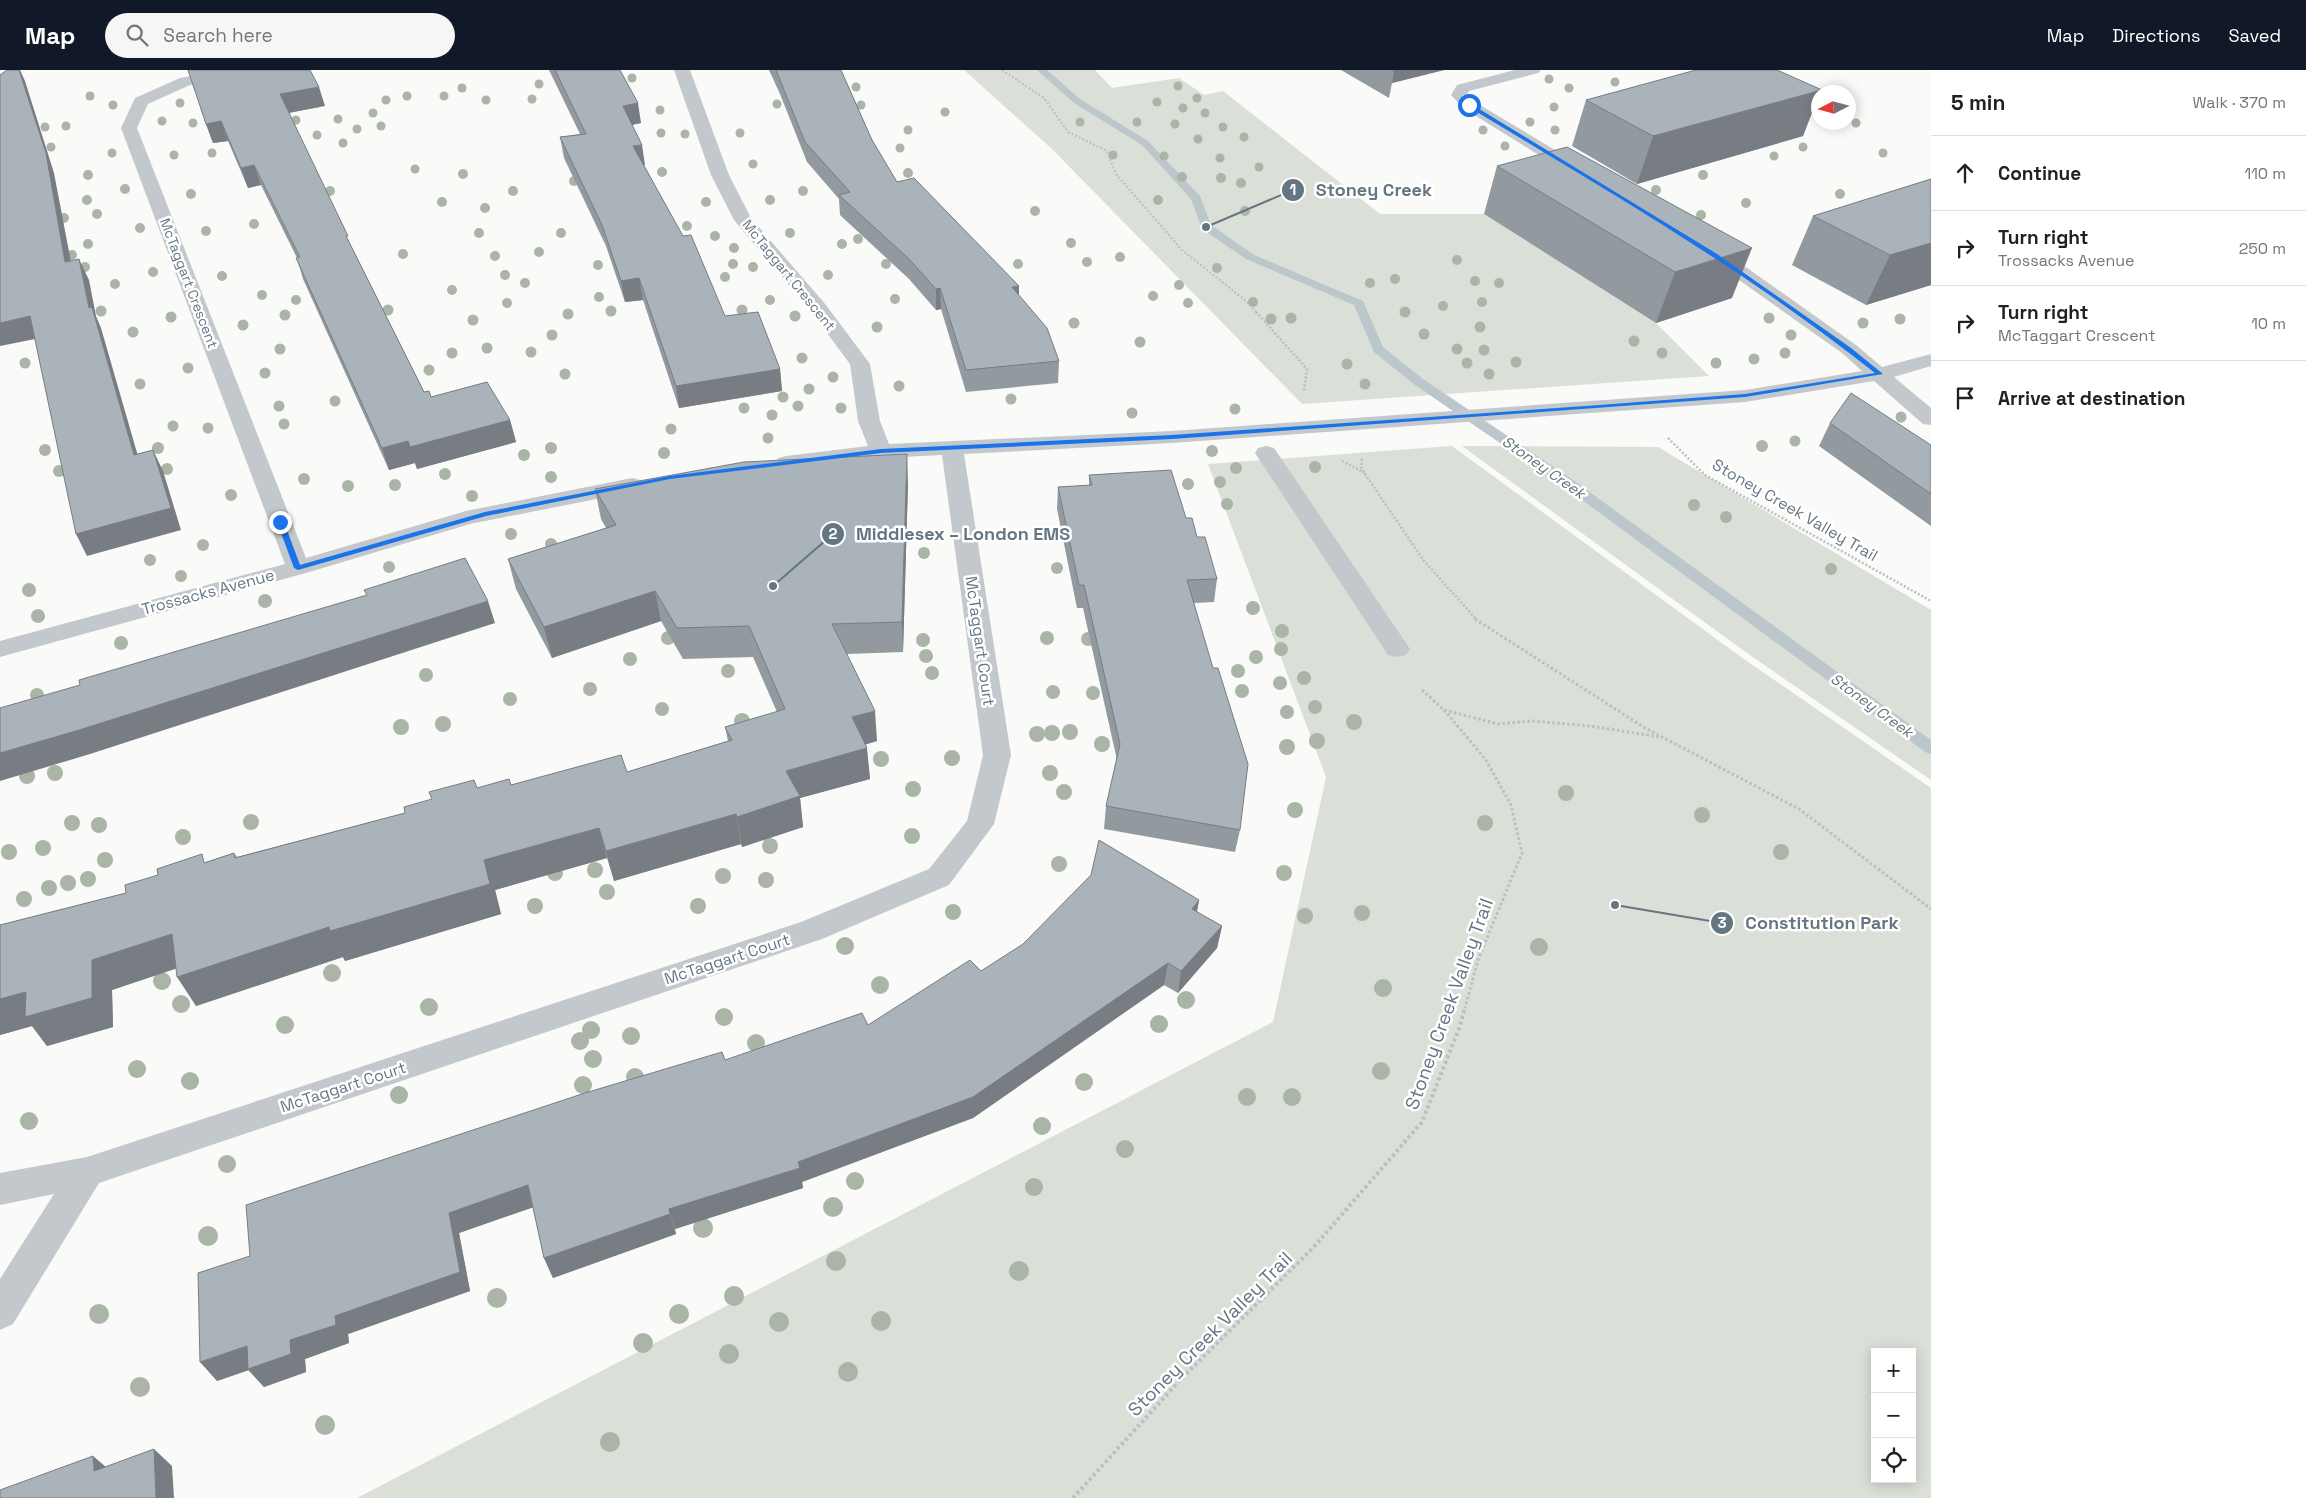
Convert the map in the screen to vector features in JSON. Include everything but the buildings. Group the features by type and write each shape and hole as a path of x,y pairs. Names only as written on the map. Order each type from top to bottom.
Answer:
{"street":[{"name":"McTaggart Crescent","path":"245,70 186,81 141,101 129,128 298,568"},
{"name":"McTaggart Crescent","path":"682,70 720,175 743,220 819,309 860,364 869,421 881,451"},
{"path":"1533,70 1462,88 1459,95 1474,108 1594,181"},
{"path":"1699,245 1849,349 1931,419"},
{"path":"766,465 881,451 1172,437 1745,396 1880,374 1931,360"},
{"name":"McTaggart Court","path":"0,1189 87,1172 811,931 939,877 980,824 997,755 952,448"},
{"path":"1266,452 1396,649"},
{"name":"Trossacks Avenue","path":"0,649 298,568 466,518 650,481"},
{"path":"0,1312 87,1172"}],"path":[{"path":"1002,70 1044,98 1068,132 1107,151 1116,174 1182,250 1246,301 1307,369 1303,395"},
{"name":"Stoney Creek Valley Trail","path":"1664,434 1705,475 1931,601"},
{"name":"Stoney Creek Valley Trail","path":"1362,458 1361,467 1365,474 1424,561 1478,622 1645,728 1799,809 1931,909"},
{"name":"Stoney Creek Valley Trail","path":"1073,1498 1181,1379 1312,1249 1422,1122 1460,1026 1478,960 1522,853 1511,805 1486,760 1444,710 1422,690"},
{"name":"Stoney Creek Valley Trail","path":"1444,710 1498,724 1532,721 1591,726 1638,732 1665,739"}],"shaded area":[{"path":"964,70 1095,70 1112,88 1179,78 1204,95 1223,91 1380,214 1484,214 1656,323 1709,376 1302,404 1052,149"},
{"path":"1452,446 1741,657 1931,788 1931,1498 357,1498 1273,1022 1326,777 1208,464"},
{"path":"1462,446 1658,447 1931,610 1931,780 1747,653"}],"waterway":[{"name":"Stoney Creek","path":"1042,70 1077,101 1145,143 1196,198 1206,227 1250,257 1359,303 1378,349 1419,382 1568,483 1931,748"}],"place":[{"name":"Stoney Creek","path":"1206,227"},
{"name":"Middlesex – London EMS","path":"773,586"},
{"name":"Constitution Park","path":"1615,905"}],"route":[{"path":"280,522 298,568 485,514 670,478 881,451 1172,437 1745,396 1880,374 1849,349 1716,255 1469,105"}]}
